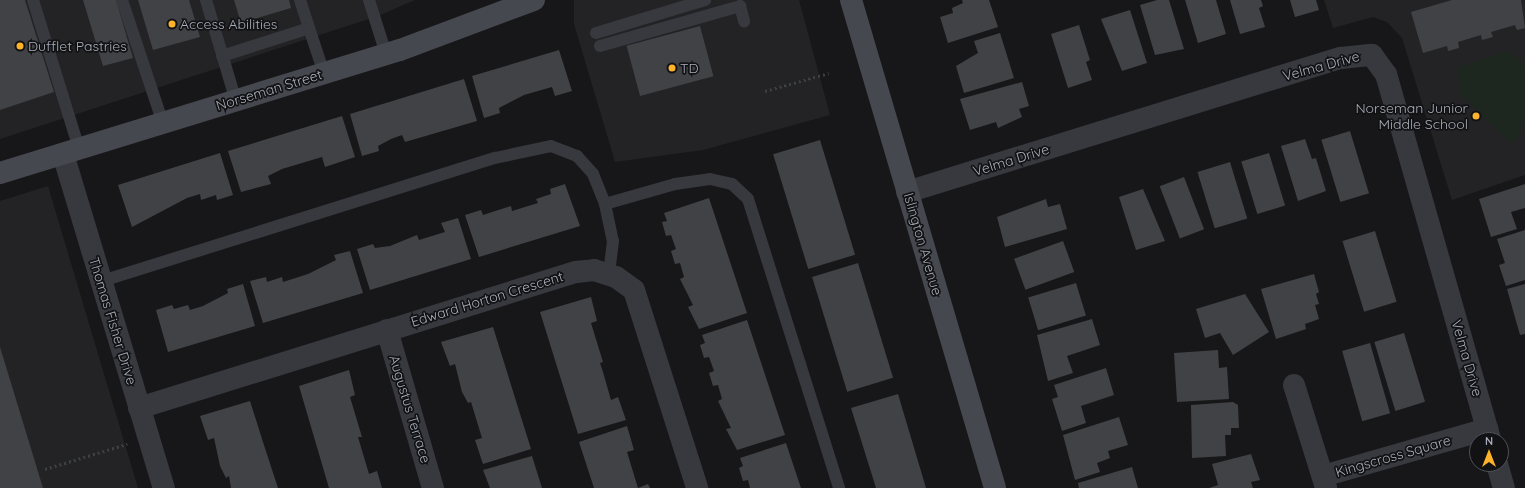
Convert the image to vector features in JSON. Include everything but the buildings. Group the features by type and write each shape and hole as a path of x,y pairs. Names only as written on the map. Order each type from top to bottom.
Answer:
{"street":[{"name":"Norseman Street","path":"0,173 386,54 534,0"},
{"name":"Islington Avenue","path":"851,0 995,488"},
{"name":"Velma Drive","path":"907,192 1341,58 1372,55 1386,74 1487,432"},
{"name":"Thomas Fisher Drive","path":"71,151 102,281 164,488"},
{"name":"Edward Horton Crescent","path":"139,408 576,272 609,274 634,290 642,307 697,488"},
{"name":"Augustus Terrace","path":"387,330 434,488"},
{"name":"Kingscross Square","path":"1294,385 1324,482 1469,440"},
{"path":"1499,472 1504,488"}],"lane":[{"path":"33,0 71,151"},
{"path":"122,0 163,123"},
{"path":"206,0 236,101"},
{"path":"300,0 324,73"},
{"path":"369,0 386,54"},
{"path":"596,33 705,0"},
{"path":"600,46 739,3 744,21"},
{"path":"222,56 309,28"},
{"path":"102,281 537,147 551,146 577,156 593,174 605,204 613,241 609,274"},
{"path":"605,204 675,184 710,179 732,184 748,199 839,488"}],"path":[{"path":"765,91 829,72"},
{"path":"45,469 134,442"}],"shaded area":[{"path":"0,0 415,0 378,16 0,139"},
{"path":"574,0 799,0 830,115 703,150 615,162 574,24"},
{"name":"Norseman Junior Middle School","path":"1324,0 1525,0 1525,175 1452,200 1402,38 1387,22 1373,17 1333,28"},
{"path":"1509,51 1525,65 1525,116 1517,141 1508,141 1460,94 1457,67"},
{"path":"48,186 138,488 0,488 0,201"}],"place":[{"name":"Access Abilities","path":"172,24"},
{"name":"Dufflet Pastries","path":"20,46"},
{"name":"TD","path":"672,68"},
{"name":"Norseman Junior Middle School","path":"1476,116"}]}
